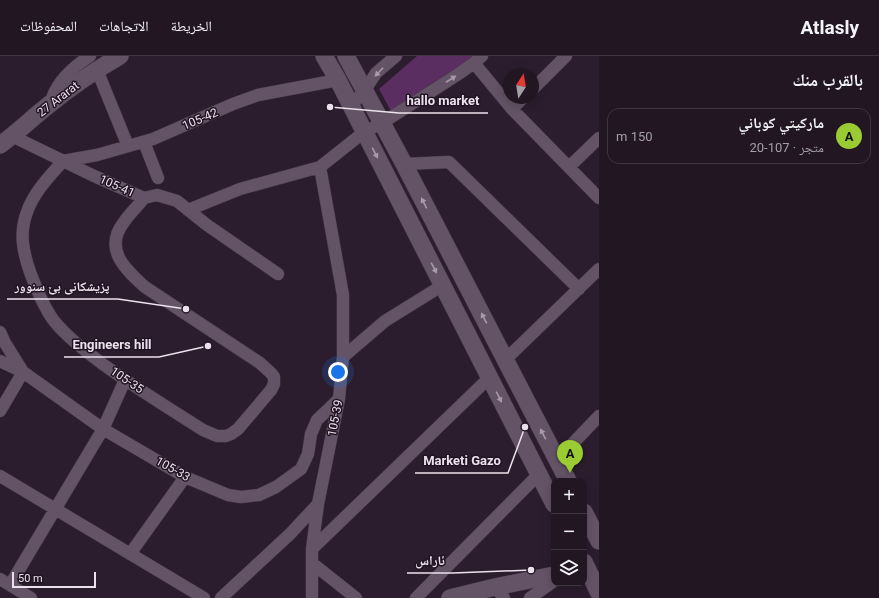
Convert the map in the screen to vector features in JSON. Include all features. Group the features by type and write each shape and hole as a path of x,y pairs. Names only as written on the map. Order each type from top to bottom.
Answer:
{"street":[{"name":"27 Ararat","path":"6,141 73,86 93,63 120,56"},
{"path":"324,56 338,80 551,498"},
{"path":"346,56 404,164 566,478"},
{"path":"351,106 365,90 376,73 396,56"},
{"path":"539,82 566,56"},
{"path":"188,210 240,189 320,167 364,132 382,123 478,60 512,109 599,198"},
{"path":"93,63 128,146"},
{"name":"105-42","path":"63,161 96,155 153,139 233,104 258,95 338,80"},
{"path":"512,109 517,104"},
{"path":"569,167 599,138"},
{"name":"105-41","path":"6,141 63,161 144,198 157,195 177,201 208,225 278,274"},
{"path":"144,142 158,178"},
{"name":"105-35","path":"63,161 39,189 32,202 26,214 22,241 23,249 33,280 53,319 61,329 91,355 125,380 212,435 226,436 238,428 271,390 274,384 274,377 264,366 245,352 145,287 122,263 116,252 116,239 119,230 144,198"},
{"path":"404,164 449,162 578,289"},
{"name":"105-39","path":"312,598 312,549 318,504 339,399 343,357 343,295 320,167"},
{"path":"505,360 599,269"},
{"path":"343,357 385,322 443,285"},
{"name":"105-33","path":"0,332 5,343 24,372 103,429 185,477 228,495 241,497 259,495 268,492 289,479 301,469 308,454 311,434 317,420 339,399"},
{"path":"0,361 24,372 0,411"},
{"path":"312,549 489,378"},
{"path":"31,598 5,582 56,509 103,429 125,380"},
{"path":"557,460 599,416"},
{"path":"416,598 539,474"},
{"path":"0,476 204,598"},
{"path":"130,554 185,477"},
{"path":"221,598 290,534 318,504"},
{"path":"585,514 598,538"},
{"path":"312,563 356,598"},
{"path":"589,566 599,594"},
{"path":"450,598 499,592 551,576"},
{"path":"530,598 551,583"}],"shaded area":[{"path":"417,56 475,56 392,113 379,89"}],"place":[{"name":"hallo market","path":"330,107"},
{"name":"پزیشکانی بێ سنوور","path":"186,309"},
{"name":"Engineers hill","path":"208,346"},
{"name":"Marketi Gazo","path":"525,427"},
{"name":"ماركيتي كوباني","path":"570,473"},
{"name":"ئاراس","path":"531,570"}]}
